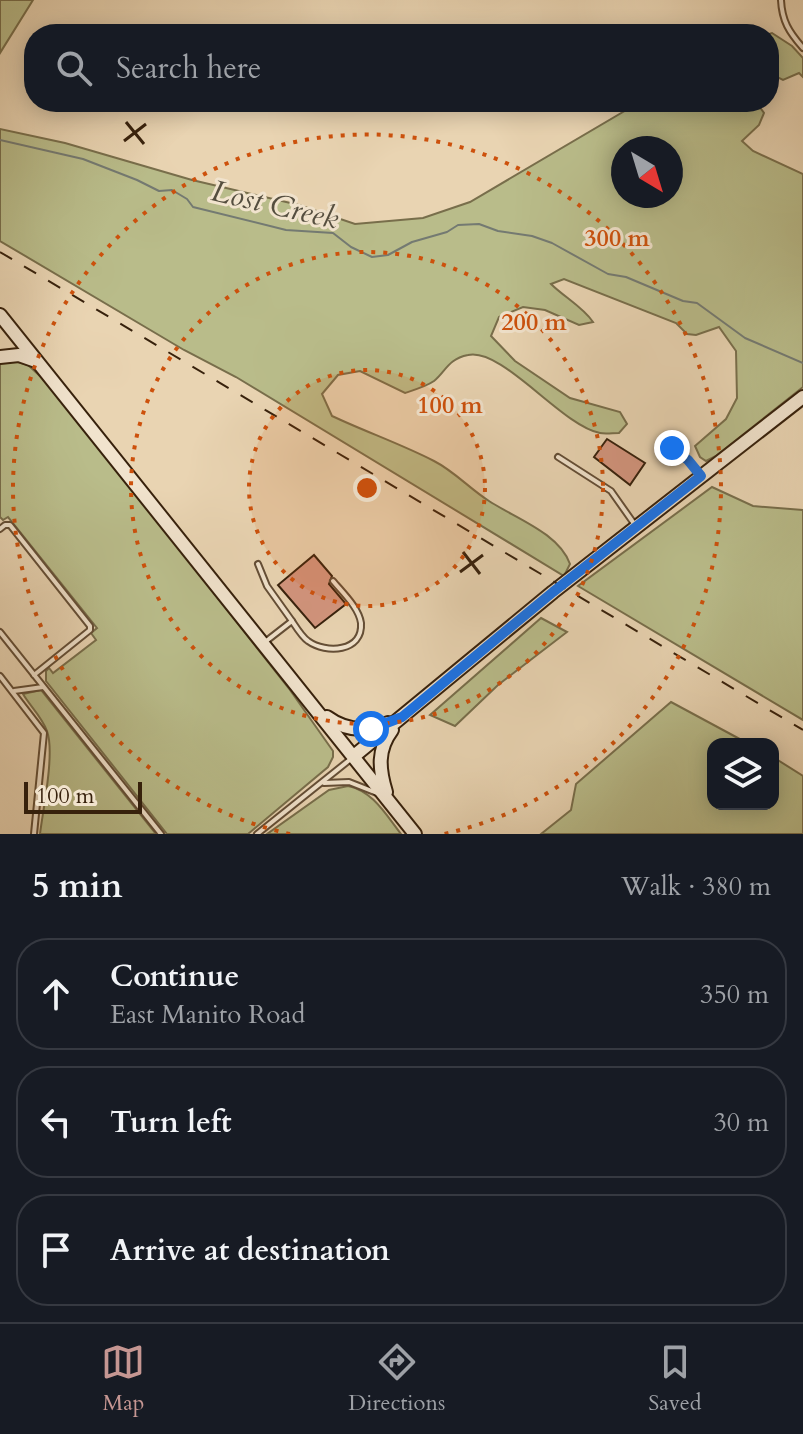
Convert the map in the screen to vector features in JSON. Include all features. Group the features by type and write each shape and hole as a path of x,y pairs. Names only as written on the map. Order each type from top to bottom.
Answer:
{"main road":[{"path":"0,315 5,330 18,338 415,834"},
{"path":"0,351 18,338"},
{"path":"0,357 19,355 37,362"},
{"path":"354,756 553,592 802,397"},
{"path":"314,707 333,722 354,729 371,729 402,717"},
{"path":"388,799 380,771 381,755 388,736 402,717"}],"lane":[{"path":"781,0 788,31 803,48"},
{"path":"672,448 688,460 701,476"},
{"path":"558,457 611,491 636,527"},
{"path":"0,529 10,525 90,626 90,630 34,675"},
{"path":"258,564 267,586 307,641 342,649 351,645 359,635 361,621 333,581"},
{"path":"263,644 292,621"},
{"path":"0,632 161,834"},
{"path":"0,676 44,733 34,834"},
{"path":"12,691 43,687"},
{"path":"257,834 354,756"},
{"path":"321,783 356,784 388,799"}],"green space":[{"path":"0,0 33,0 0,53"},
{"path":"779,38 803,58 803,77 799,73 783,80 779,78"},
{"path":"623,112 763,112 759,125 742,141 753,151 803,174 803,387 706,461 700,457 695,446 726,419 737,398 736,351 719,327 696,335 687,334 676,323 564,279 551,284 593,322 579,325 545,310 523,307 499,317 491,336 515,361 570,398 620,412 627,424 619,433 600,433 585,427 515,374 482,356 468,355 456,359 434,381 405,393 360,371 338,375 322,394 332,416 434,461 489,501 546,535 556,543 570,564 564,576 236,377 184,350 0,241 0,129 65,143 192,180 299,205 355,224 423,218 470,202"},
{"path":"14,361 28,365 54,389 290,690 333,751 328,767 248,834 167,834 46,681 49,668 53,673 96,640 91,633 97,628 8,517 3,520 0,517 0,363"},
{"path":"712,487 753,506 803,510 803,720 578,586"},
{"path":"541,618 567,632 498,685 455,726 430,715"},
{"path":"41,690 156,834 40,834 49,767 49,741 42,721 23,694"},
{"path":"671,702 738,738 707,738 707,810 779,810 779,761 803,776 803,834 541,834 571,810 576,784"},
{"path":"348,786 372,798 401,834 267,834 329,790"}],"building":[{"path":"607,439 645,463 630,485 594,457"},
{"path":"314,555 332,576 329,584 346,604 315,628 278,585"}],"waterway":[{"name":"Lost Creek","path":"0,140 83,159 159,191 172,190 187,199 193,207 286,230 333,233 351,247 372,257 388,255 412,242 447,232 458,225 479,224 498,231 532,236 552,243 608,274 626,277 683,301 697,303 745,338 803,363"}],"railway":[{"path":"0,252 803,730"}],"route":[{"path":"371,729 402,717 553,592 701,476 688,460 672,448"}]}
